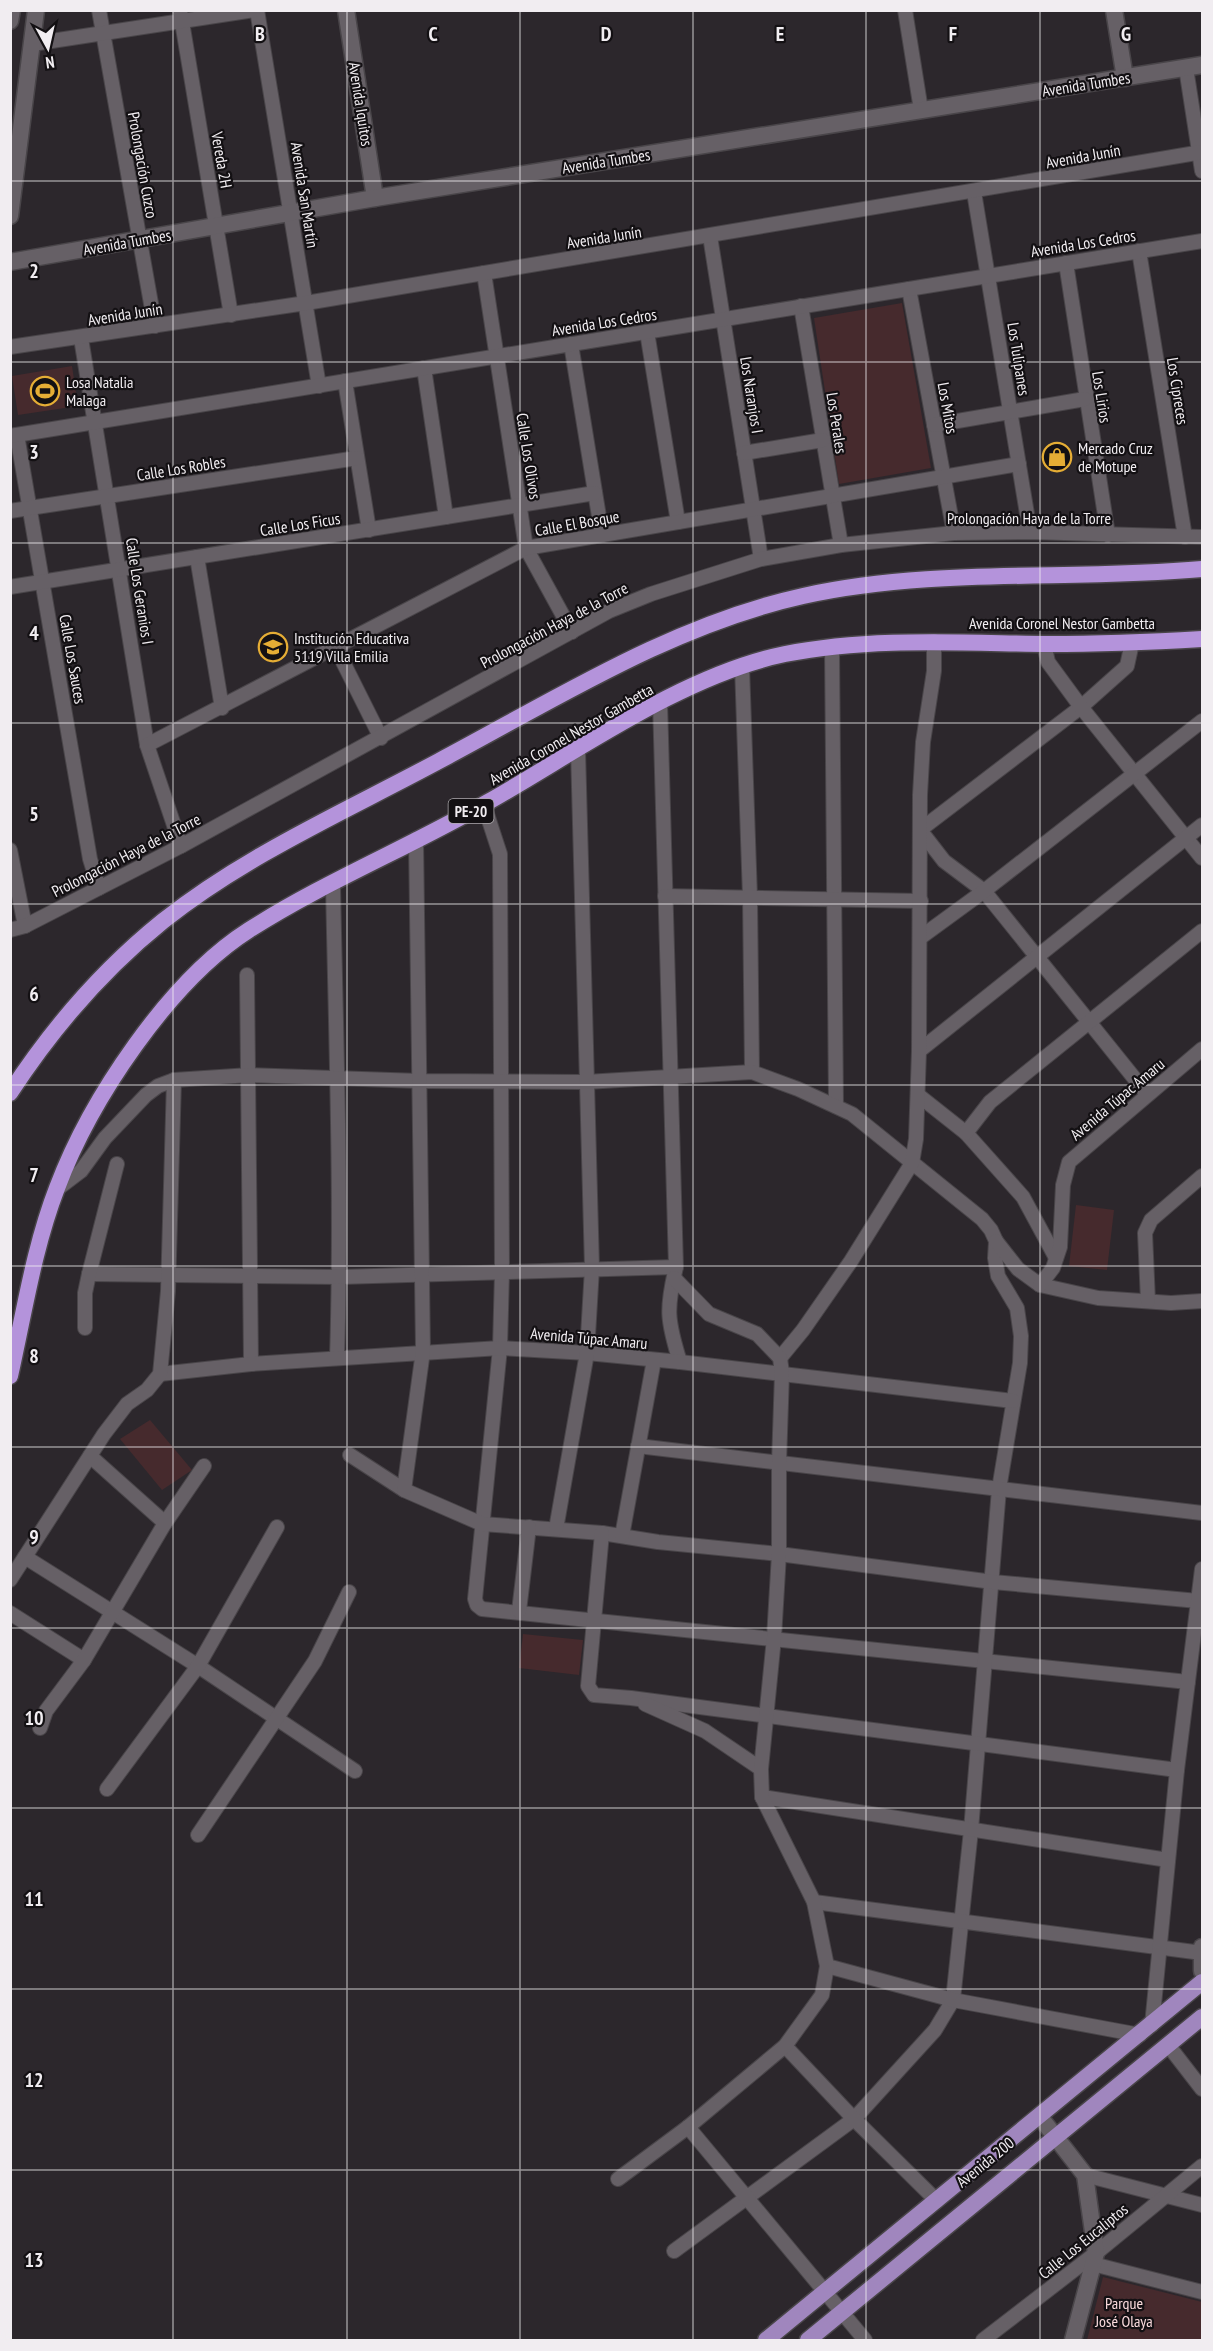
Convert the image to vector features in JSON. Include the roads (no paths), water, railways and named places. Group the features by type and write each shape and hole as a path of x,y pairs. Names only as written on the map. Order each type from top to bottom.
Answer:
{"highway":[{"path":"10,1093 61,1020 87,991 147,934 190,902 276,847 638,656 749,610 802,596 857,586 912,579 1157,573 1203,569"},
{"name":"Avenida Coronel Nestor Gambetta","path":"10,1376 35,1265 56,1190 78,1138 130,1053 206,964 245,932 484,805 660,702 742,666 784,655 832,647 934,640 1044,644 1203,639"}],"main road":[{"name":"Avenida 200","path":"766,2340 1203,1982"},
{"name":"Avenida 200","path":"808,2340 1203,2018"}],"street":[{"path":"10,21 12,10"},
{"path":"10,216 36,10"},
{"name":"Prolongación Cuzco","path":"99,10 155,326"},
{"path":"32,44 103,33 181,16 256,10"},
{"name":"Avenida San Martín","path":"256,10 319,386"},
{"name":"Avenida Iquitos","path":"346,10 375,198"},
{"path":"906,10 921,110"},
{"path":"1114,10 1125,78"},
{"name":"Vereda 2H","path":"181,16 231,315"},
{"name":"Avenida Tumbes","path":"10,262 375,198 1203,65"},
{"path":"1186,68 1203,171"},
{"name":"Avenida Junín","path":"10,347 306,303 1201,152"},
{"name":"Los Tulipanes","path":"974,192 1030,532"},
{"name":"Los Naranjos I","path":"710,236 761,560"},
{"name":"Avenida Los Cedros","path":"14,436 1203,240"},
{"name":"Los Cipreces","path":"1139,251 1185,537"},
{"name":"Los Lirios","path":"1066,263 1085,399 1108,535"},
{"name":"Calle Los Olivos","path":"484,273 526,548 572,632"},
{"name":"Los Mitos","path":"909,289 954,533"},
{"name":"Los Perales","path":"801,306 841,544"},
{"path":"647,332 678,522"},
{"name":"Calle Los Geranios I","path":"81,338 147,745 181,846"},
{"path":"571,344 602,535"},
{"path":"424,368 446,518"},
{"path":"345,381 369,530"},
{"path":"934,425 1085,399"},
{"name":"Calle Los Sauces","path":"14,436 30,508 90,859 99,888"},
{"path":"744,453 823,441"},
{"name":"Calle Los Robles","path":"10,511 357,458"},
{"name":"Calle El Bosque","path":"147,745 526,548 1019,464"},
{"name":"Calle Los Ficus","path":"10,587 595,494"},
{"name":"Prolongación Haya de la Torre","path":"10,930 25,926 181,846 609,611 651,594 761,560 841,544 954,533 1030,532 1203,537"},
{"path":"197,557 222,708"},
{"path":"780,1358 803,1330 851,1261 912,1163 916,1138 920,1052 920,830 923,742 934,671 934,640"},
{"path":"920,830 1081,707 1127,666 1132,643"},
{"path":"1044,644 1048,662 1081,707 1203,858"},
{"path":"832,647 836,1106"},
{"path":"336,648 381,738"},
{"path":"742,666 750,897 752,1072"},
{"path":"660,702 675,1273 669,1297 669,1326 680,1362"},
{"path":"921,937 1203,721"},
{"path":"556,1529 587,1353 592,1268 578,750"},
{"path":"484,805 500,854 502,1272 500,1348 475,1599 477,1605 482,1609 519,1611 1188,1682"},
{"path":"920,1052 1203,825"},
{"path":"920,830 944,861 984,891 1147,1094"},
{"path":"404,1490 423,1352 416,840"},
{"path":"10,850 25,926"},
{"path":"333,884 338,1079 337,1358"},
{"path":"665,896 921,901"},
{"path":"966,1133 990,1102 1203,931"},
{"path":"247,975 250,1075 251,1364"},
{"name":"Avenida Túpac Amaru","path":"1040,1285 1053,1268 1060,1247 1063,1185 1069,1162 1203,1048"},
{"path":"56,1190 81,1171 105,1138 146,1095 158,1086 174,1080 250,1075 420,1081 586,1082 752,1072 798,1089 852,1114 982,1219 1018,1269 1040,1285 1098,1298 1171,1303 1203,1300"},
{"path":"10,1580 90,1456 127,1404 147,1390 160,1374 164,1353 168,1274 174,1080"},
{"path":"918,1095 966,1133 1023,1197 1056,1258"},
{"path":"85,1328 85,1293 117,1164"},
{"path":"1148,1301 1145,1233 1151,1220 1203,1176"},
{"path":"674,2251 854,2119 935,2030 953,2000 971,1830 999,1489 1022,1336 1017,1308 998,1276 995,1258 996,1241"},
{"path":"89,1274 339,1277 422,1276 592,1268 675,1273 709,1314 757,1334 780,1358 783,1373 779,1463 779,1554 774,1638 761,1769 762,1797 814,1902 827,1966 822,1995 785,2046 688,2127 618,2179"},
{"name":"Avenida Túpac Amaru","path":"160,1374 251,1364 500,1348 680,1362 1013,1401"},
{"path":"622,1536 654,1360"},
{"path":"638,1446 1203,1513"},
{"path":"350,1455 404,1490 482,1524 602,1533 993,1582 1198,1601"},
{"path":"90,1456 165,1523"},
{"path":"40,1728 46,1711 84,1660 165,1523 204,1466"},
{"path":"107,1789 198,1666 277,1527"},
{"path":"519,1611 529,1527"},
{"path":"602,1533 588,1686 594,1695 632,1698 1177,1770"},
{"path":"25,1557 198,1666 355,1771"},
{"path":"827,1966 953,2000 1146,2030 1160,1948 1177,1770 1203,1569"},
{"path":"198,1835 315,1661 349,1592"},
{"path":"10,1613 84,1660"},
{"path":"632,1698 705,1731 761,1769"},
{"path":"762,1797 1168,1860"},
{"path":"814,1902 1202,1953"},
{"path":"1203,1947 1203,1971"},
{"path":"1168,2045 1203,2089"},
{"path":"785,2046 854,2119 937,2200"},
{"path":"1040,2117 1085,2175 1094,2258 1073,2340"},
{"path":"688,2127 865,2340"},
{"name":"Calle Los Eucaliptos","path":"983,2340 1094,2258 1203,2166"},
{"path":"1085,2175 1203,2205"},
{"path":"1094,2258 1203,2292"}],"place":[{"name":"Losa Natalia Malaga","path":"45,391"},
{"name":"Mercado Cruz de Motupe","path":"1057,457"},
{"name":"Institución Educativa 5119 Villa Emilia","path":"273,647"}],"park label":[{"name":"Parque José Olaya","path":"1124,2312"}]}
